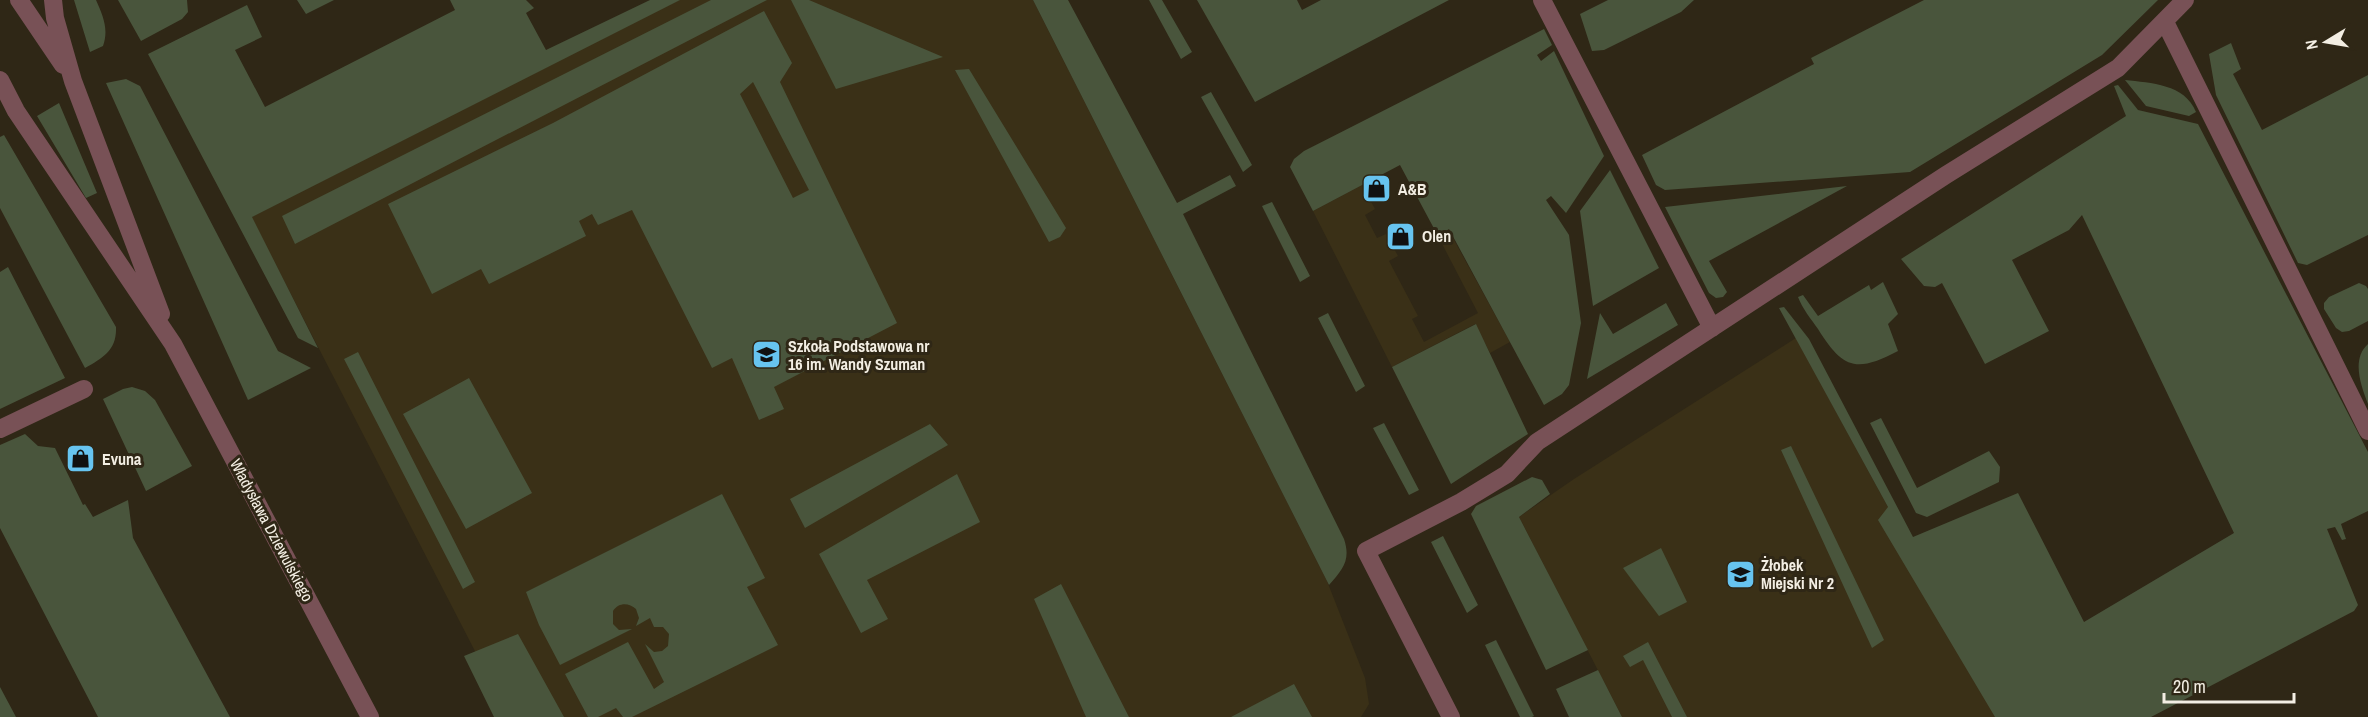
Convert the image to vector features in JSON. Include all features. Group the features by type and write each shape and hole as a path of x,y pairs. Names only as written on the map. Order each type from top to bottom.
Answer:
{"street":[{"path":"19,0 73,81"},
{"name":"Władysława Dziewulskiego","path":"53,0 55,18 73,81 172,344"},
{"path":"1542,0 1712,328"},
{"path":"1451,717 1366,551 1461,502 1506,474 1537,442 1946,175 2118,68 2185,0"},
{"path":"2165,22 2368,431"},
{"name":"Władysława Dziewulskiego","path":"0,80 16,111 172,344 370,717"},
{"path":"0,93 16,111"},
{"path":"0,429 84,388"}],"shaded area":[{"name":"Szkoła Podstawowa nr 16 im. Wandy Szuman","path":"679,0 1033,0 1327,581 1365,678 1369,704 1361,717 509,717 251,217"},
{"path":"1362,185 1375,209 1365,215 1377,238 1386,234 1398,256 1389,261 1418,316 1412,319 1424,342 1478,313 1438,236 1448,229 1510,342 1490,353 1475,324 1392,367 1313,211"},
{"path":"1796,338 1888,507 1996,717 1622,717 1519,517 1574,479"}],"green space":[{"path":"74,0 96,0 103,17 105,40 103,46 90,52"},
{"path":"118,0 187,0 188,12 182,19 141,41"},
{"path":"297,0 334,0 306,14"},
{"path":"450,0 526,0 534,8 526,13 546,50 650,0 680,0 252,217 318,348 298,338 148,54 247,5 262,37 235,50 265,107 455,10"},
{"path":"711,0 767,0 295,244 282,216"},
{"path":"791,0 809,0 943,57 836,89"},
{"path":"1033,0 1068,0 1177,203 1230,175 1236,186 1183,214 1344,539 1346,559 1329,585"},
{"path":"1149,0 1162,0 1192,52 1181,59"},
{"path":"1197,0 1297,0 1302,10 1321,0 1449,0 1255,102"},
{"path":"1608,0 1694,0 1681,12 1604,50 1592,51 1580,14"},
{"path":"1924,0 2158,0 2102,55 1910,172 1665,190 1656,185 1642,155 1814,64 1811,58"},
{"path":"764,11 792,63 780,82 897,323 774,387 784,409 759,420 732,358 712,368 632,210 598,225 592,214 579,221 586,236 489,284 481,269 432,294 388,204 553,123","holes":["753,82 809,190 793,198 740,94"]},
{"path":"1544,29 1552,45 1537,55 1541,61 1554,51 1604,156 1566,213 1551,196 1546,200 1569,235 1581,323 1569,385 1562,394 1544,405 1449,229 1438,236 1400,165 1313,211 1290,167 1294,159 1304,151"},
{"path":"2231,43 2241,69 2233,74 2262,130 2368,75 2368,235 2307,265 2298,263 2216,95 2209,54"},
{"path":"969,69 1066,228 1060,237 1049,242 955,70"},
{"path":"126,79 140,86 278,351 311,368 248,400 106,83"},
{"path":"2125,80 2156,84 2176,90 2191,103 2196,112 2189,116 2146,106"},
{"path":"2118,85 2138,110 2198,124 2368,452 2368,511 2341,524 2346,539 2342,540 2335,527 2327,529 2358,605 2354,611 2151,717 1995,717 1878,520 1888,507 1779,308 1784,307 1809,339 1913,537 2018,493 2084,622 2234,533 2082,215 2069,230 2012,260 2049,331 1985,364 1942,283 1935,287 1924,286 1901,259 2126,116 2114,86"},
{"path":"1211,92 1252,165 1243,172 1201,97"},
{"path":"59,103 97,193 86,198 37,116"},
{"path":"4,135 116,327 114,342 108,352 85,368 0,208 0,137"},
{"path":"1610,170 1659,268 1593,306 1580,211"},
{"path":"1847,186 1709,261 1727,292 1723,297 1716,298 1709,293 1665,207"},
{"path":"1272,202 1310,276 1300,282 1262,206"},
{"path":"8,267 65,378 0,409 0,272"},
{"path":"1883,282 1898,314 1888,324 1898,351 1884,358 1861,364 1843,359 1827,342 1798,297 1803,295 1818,316 1869,285 1871,290"},
{"path":"2359,283 2368,289 2368,321 2349,331 2342,332 2336,328 2324,309 2324,303 2329,297"},
{"path":"1666,303 1678,325 1587,379 1600,313 1613,334"},
{"path":"1328,313 1365,386 1356,392 1318,318"},
{"path":"1476,324 1528,434 1451,484 1392,367"},
{"path":"2368,344 2368,404 2360,381 2359,365 2363,350"},
{"path":"358,352 475,582 463,589 344,359"},
{"path":"469,378 532,493 466,529 403,414"},
{"path":"132,387 145,391 155,400 192,466 146,491 103,399"},
{"path":"1881,418 1917,488 1989,451 2000,467 1999,482 1927,517 1916,513 1870,423"},
{"path":"1384,423 1419,490 1409,495 1373,428"},
{"path":"930,424 948,445 805,528 790,499"},
{"path":"25,434 38,446 55,448 83,505 85,504 93,517 128,500 133,538 230,717 98,717 0,528 0,445"},
{"path":"1791,446 1884,640 1872,648 1781,450"},
{"path":"957,474 980,522 867,580 888,619 861,633 819,554"},
{"path":"1532,477 1542,480 1550,494 1519,517 1588,650 1546,670 1471,514 1476,506"},
{"path":"722,494 765,578 747,587 778,645 632,717 623,717 616,708 598,717 588,717 565,674 628,642 654,689 664,682 645,644 654,652 662,651 668,646 669,634 663,627 654,627 650,618 636,626 639,618 636,609 621,605 613,611 613,624 619,630 632,629 560,665 539,625 526,592"},
{"path":"1443,536 1478,605 1467,613 1431,542"},
{"path":"1661,548 1687,602 1659,616 1623,568"},
{"path":"1061,584 1129,717 1086,717 1034,599"},
{"path":"518,634 564,717 494,717 464,656"},
{"path":"1496,640 1534,716 1532,717 1520,717 1485,645"},
{"path":"1648,642 1687,717 1672,717 1643,660 1630,667 1623,656"},
{"path":"1598,670 1622,717 1569,717 1556,689"},
{"path":"1294,684 1312,717 1231,717"},
{"path":"0,687 16,717 0,717"}],"place":[{"name":"A&B","path":"1377,189"},
{"name":"Olen","path":"1401,236"},
{"name":"Szkoła Podstawowa nr 16 im. Wandy Szuman","path":"767,355"},
{"name":"Evuna","path":"81,459"},
{"name":"Żłobek Miejski Nr 2","path":"1740,574"}]}
